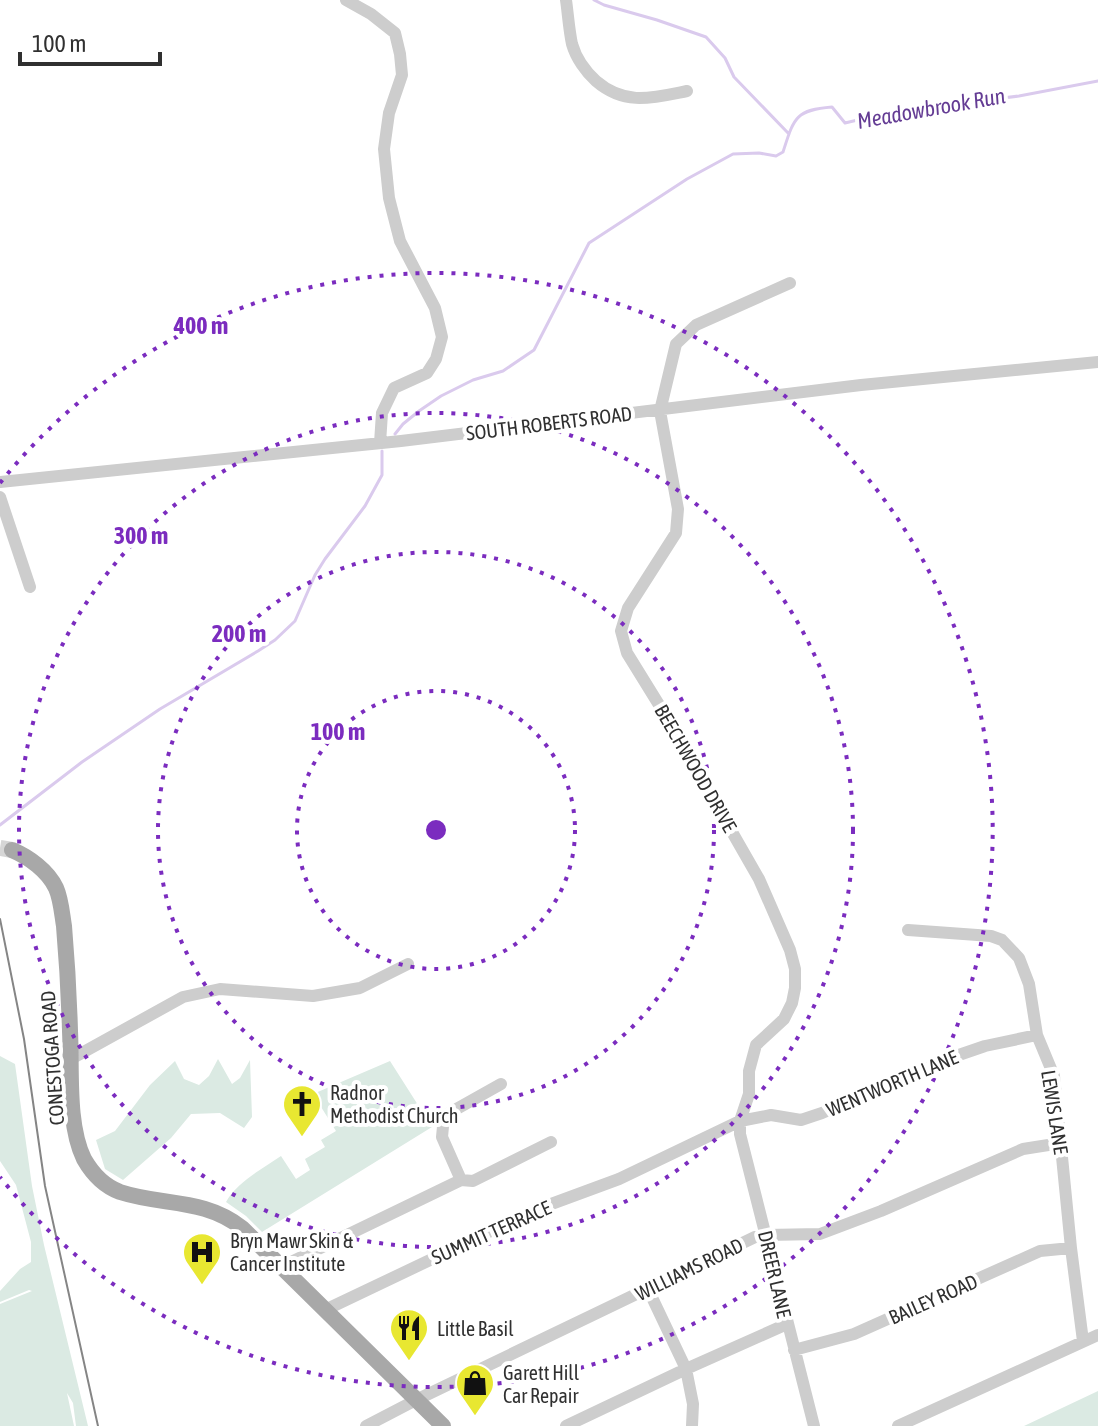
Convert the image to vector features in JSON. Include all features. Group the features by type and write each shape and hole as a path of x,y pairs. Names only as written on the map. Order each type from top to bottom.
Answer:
{"main road":[{"name":"CONESTOGA ROAD","path":"12,850 45,873 56,887 60,902 64,926 74,1113 84,1159 101,1181 118,1191 195,1205 230,1218 443,1426"}],"street":[{"path":"346,0 395,33 402,75 389,113 384,149 389,198 400,241 435,308 442,337 436,359 427,373 394,388 382,413 380,443"},
{"path":"566,0 573,46 587,73 606,90 626,98 687,91"},
{"path":"660,411 676,344 696,325 790,283"},
{"name":"SOUTH ROBERTS ROAD","path":"0,482 380,443 861,385 1098,362"},
{"name":"BEECHWOOD DRIVE","path":"660,411 678,509 676,533 628,608 621,631 627,653 759,879 790,950 795,969 792,1003 784,1019 756,1045 749,1071 749,1094 740,1121"},
{"path":"0,497 30,587"},
{"name":"LEWIS LANE","path":"908,930 991,936 1002,940 1019,958 1029,984 1037,1035 1054,1076 1083,1341"},
{"path":"71,1059 183,997 220,989 313,996 360,988 408,964"},
{"name":"WENTWORTH LANE","path":"660,1160 740,1121 771,1115 801,1120 974,1049 1037,1035"},
{"path":"461,1180 442,1137 444,1116 501,1084"},
{"name":"DREER LANE","path":"740,1121 740,1134 814,1426"},
{"path":"281,1267 461,1180 473,1181 551,1142"},
{"name":"WILLIAMS ROAD","path":"366,1426 755,1237 820,1234 1023,1149 1061,1143"},
{"name":"SUMMIT TERRACE","path":"325,1310 535,1210 619,1179 660,1160"},
{"name":"BAILEY ROAD","path":"794,1350 854,1334 1040,1251 1071,1248"},
{"path":"648,1289 686,1369 693,1404 692,1426"},
{"path":"566,1426 787,1324"},
{"path":"898,1426 1098,1335"}],"shaded area":[{"path":"0,1056 15,1064 32,1186 88,1426 76,1426 73,1403 67,1393 74,1426 0,1426 0,1304 32,1291 0,1302 0,1291 20,1269 31,1262 31,1242 16,1185 0,1161"},
{"path":"218,1059 232,1084 240,1078 250,1060 252,1117 244,1128 220,1113 191,1114 171,1138 123,1180 105,1169 96,1140 115,1131 150,1085 175,1061 184,1079 199,1085 209,1076"},
{"path":"390,1061 432,1127 262,1232 226,1202 243,1182 281,1156 296,1179 310,1170 305,1159 325,1147 321,1140 336,1131 313,1094"},
{"path":"1098,1391 1098,1426 1024,1426"}],"waterway":[{"name":"Meadowbrook Run","path":"594,0 706,37 725,58 734,77 789,134"},
{"path":"395,434 403,424 441,396 473,380 503,371 534,350 589,243 687,179 733,154 776,156 783,152 790,131 803,114 832,107 845,123 891,112 1019,96 1098,81"},
{"path":"0,825 82,762 160,709 275,640 295,621 315,575 365,506 382,475 382,451"}],"tunnel":[{"path":"0,848 12,850"}],"tram line":[{"path":"0,919 24,1039 45,1186 98,1426"}],"place":[{"name":"Radnor Methodist Church","path":"302,1138"},
{"name":"Bryn Mawr Skin & Cancer Institute","path":"202,1286"},
{"name":"Little Basil","path":"409,1362"},
{"name":"Garett Hill Car Repair","path":"475,1417"}]}
